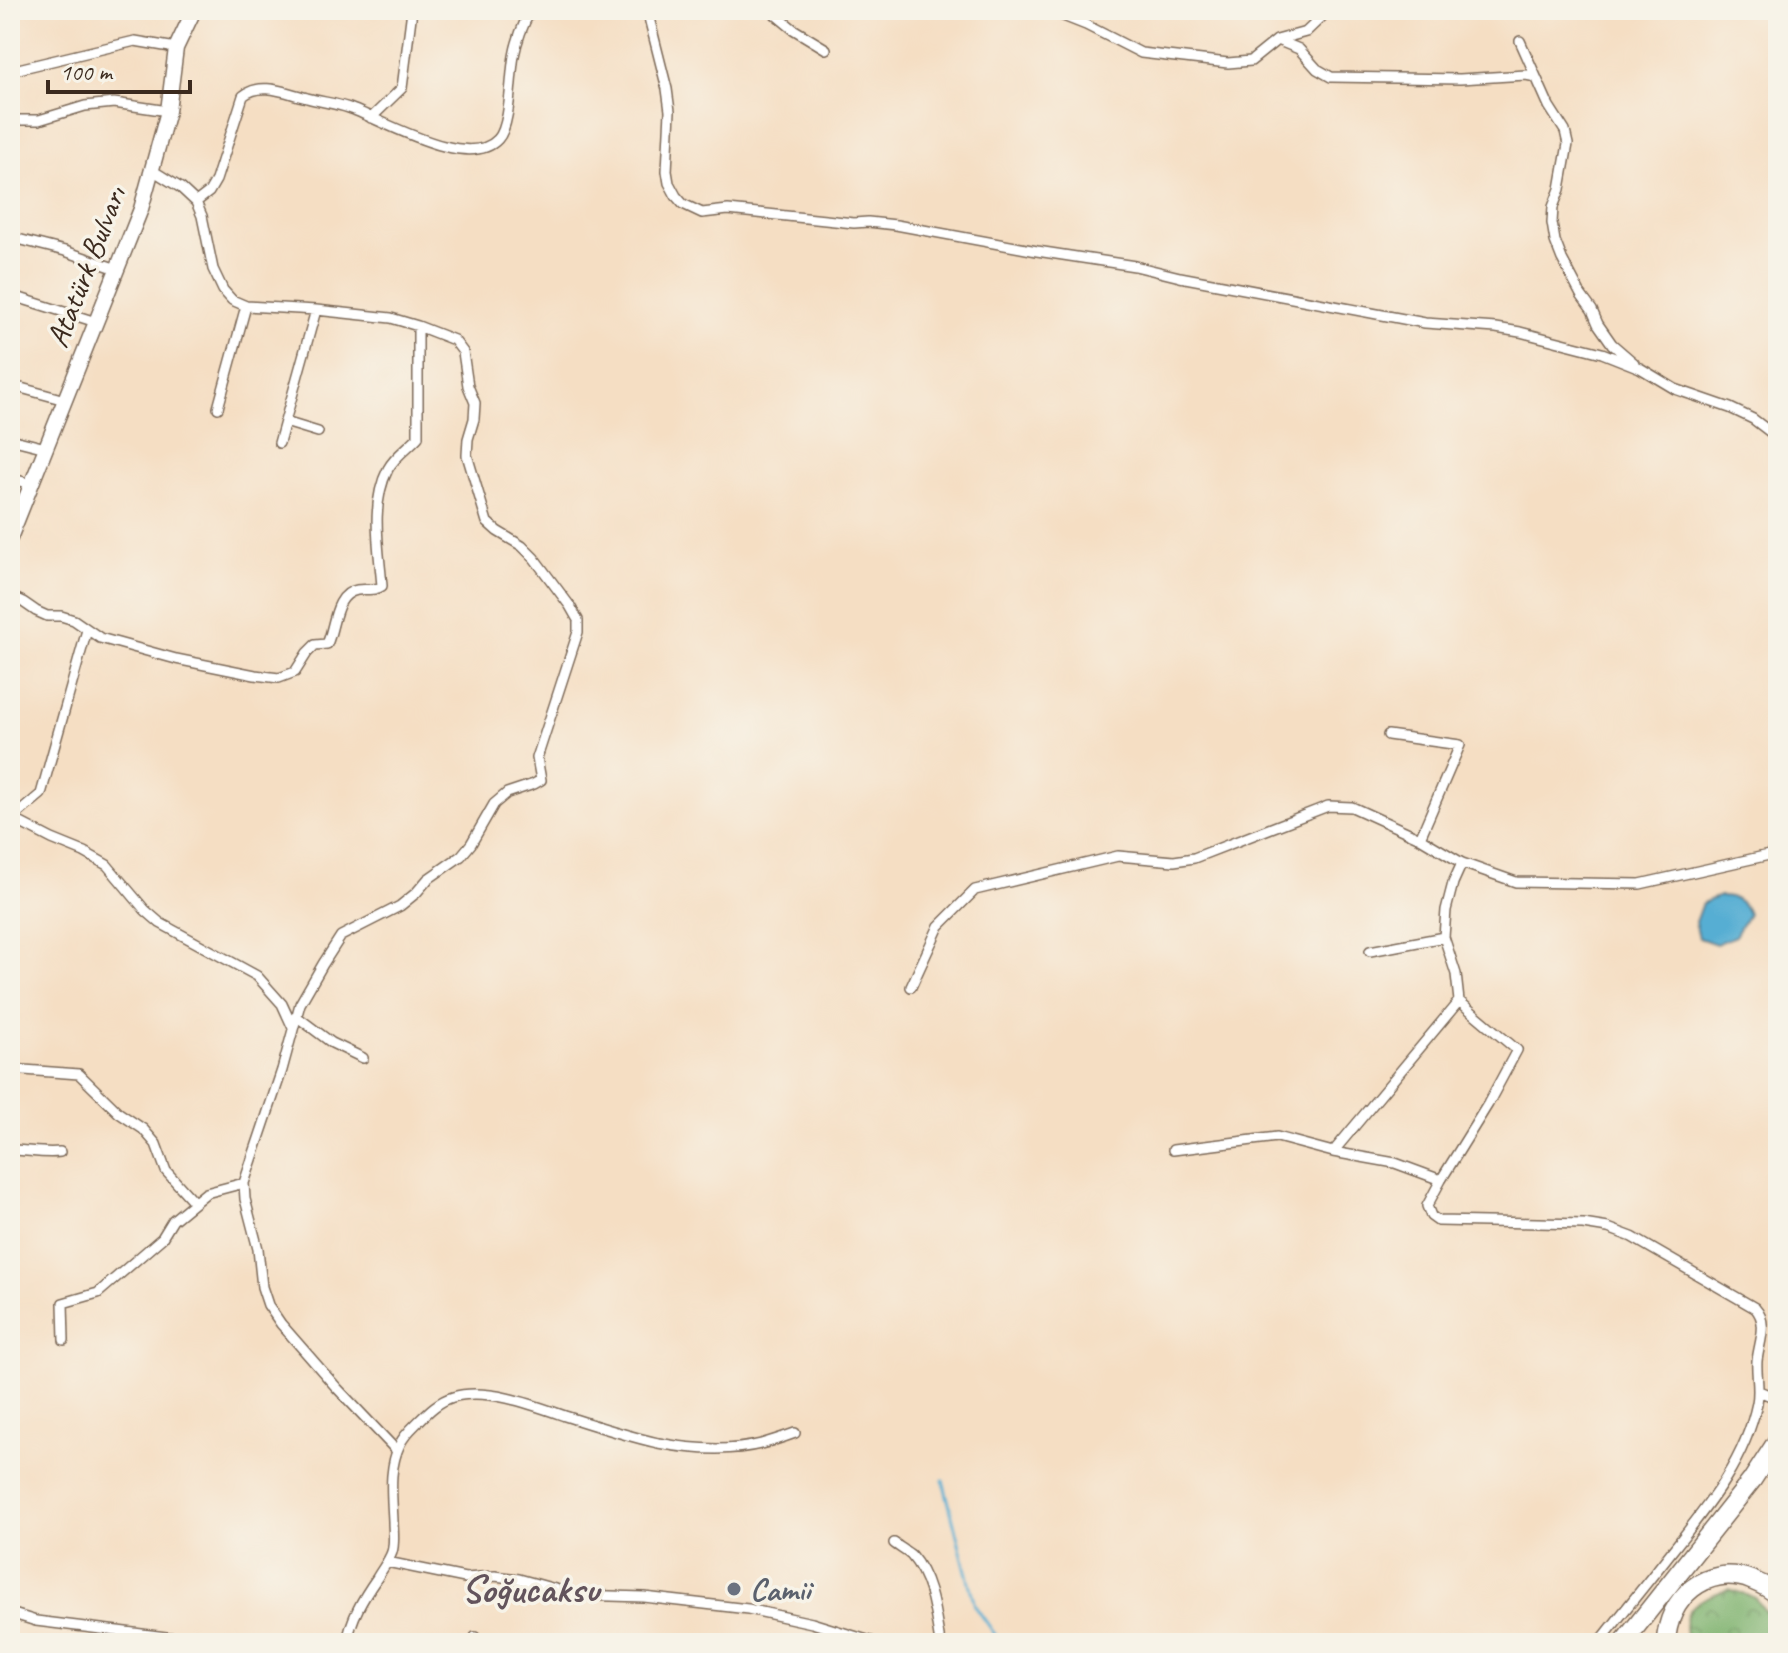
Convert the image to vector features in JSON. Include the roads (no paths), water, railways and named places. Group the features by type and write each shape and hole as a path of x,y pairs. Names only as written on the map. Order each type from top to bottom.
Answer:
{"highway":[{"path":"1623,1643 1752,1480 1778,1440"},
{"path":"1666,1643 1668,1624 1683,1596 1711,1578 1744,1577 1774,1591 1778,1596"}],"street":[{"name":"Atatürk Bulvarı","path":"10,538 141,209 168,111 176,48 194,10"},
{"path":"371,118 402,88 412,10"},
{"path":"196,202 209,192 216,180 243,96 250,90 260,88 351,108 428,141 457,149 492,144 501,137 506,123 515,52 531,10"},
{"path":"647,10 670,111 669,183 683,204 702,213 728,210 896,225 1135,266 1425,323 1520,332 1602,353 1640,368 1675,389 1753,419 1778,438"},
{"path":"770,10 793,29 826,49"},
{"path":"1048,10 1141,53 1242,63 1251,61 1277,40 1306,32 1329,10"},
{"path":"1277,40 1299,49 1317,69 1331,77 1536,77"},
{"path":"10,71 135,41 176,48"},
{"path":"1520,41 1549,106 1565,131 1568,144 1560,189 1553,207 1555,241 1598,324 1612,344 1640,368"},
{"path":"10,120 39,120 85,106 114,103 168,111"},
{"path":"152,170 181,188 196,202 213,269 223,290 232,300 246,306 391,318 454,340 463,352 468,386 475,403 467,455 487,522 534,558 578,620 578,632 537,758 541,780 507,793 494,804 461,856 428,879 400,906 341,936 300,1004 282,1070 244,1183 258,1249 262,1287 268,1305 336,1387 397,1451"},
{"path":"10,237 117,269"},
{"path":"10,295 96,322"},
{"path":"218,408 246,306"},
{"path":"279,443 316,310"},
{"path":"10,596 47,616 74,620 100,638 176,659 279,678 295,672 315,645 327,644 340,603 346,594 358,589 376,590 382,586 377,509 389,466 418,437 418,326"},
{"path":"10,385 65,400"},
{"path":"285,422 318,432"},
{"path":"10,439 46,448"},
{"path":"10,478 31,484"},
{"path":"87,630 41,794 12,812 19,822 107,865 160,923 257,976 282,1004 293,1028"},
{"path":"1388,735 1460,745 1420,838"},
{"path":"911,987 939,926 975,890 1118,856 1174,861 1194,858 1328,806 1352,807 1420,838 1462,863 1516,882 1640,884 1778,853"},
{"path":"1462,863 1449,897 1444,937 1456,974 1459,1001 1517,1050 1427,1206 1431,1216 1438,1221 1583,1224 1608,1228 1632,1237 1755,1308 1763,1323 1757,1363 1759,1391 1756,1406 1748,1432 1723,1484 1599,1643"},
{"path":"1370,951 1444,937"},
{"path":"1333,1152 1459,1001"},
{"path":"296,1016 332,1043 363,1058"},
{"path":"10,1069 79,1074 119,1113 143,1129 156,1144 166,1171 194,1202"},
{"path":"1173,1150 1277,1137 1333,1152 1395,1163 1441,1180"},
{"path":"10,1150 60,1152"},
{"path":"64,1340 63,1303 98,1293 162,1238 173,1220 206,1193 244,1183"},
{"path":"1759,1391 1778,1399"},
{"path":"347,1643 361,1602 392,1552 391,1476 401,1440 431,1408 455,1396 490,1395 531,1403 614,1431 659,1443 692,1447 759,1445 795,1433"},
{"path":"894,1543 910,1555 925,1578 934,1601 940,1643"},
{"path":"387,1562 465,1578 495,1576 519,1579 577,1595 644,1597 748,1609 812,1623 877,1643"},
{"path":"10,1613 36,1621 215,1643"}],"water":[{"path":"1720,896 1737,900 1748,914 1735,936 1716,944 1699,938 1695,922 1702,903"}],"waterway":[{"path":"943,1480 975,1606 1001,1643"}],"place":[{"name":"Camii","path":"734,1589"}],"district":[{"name":"Soğucaksu","path":"530,1589"}]}
